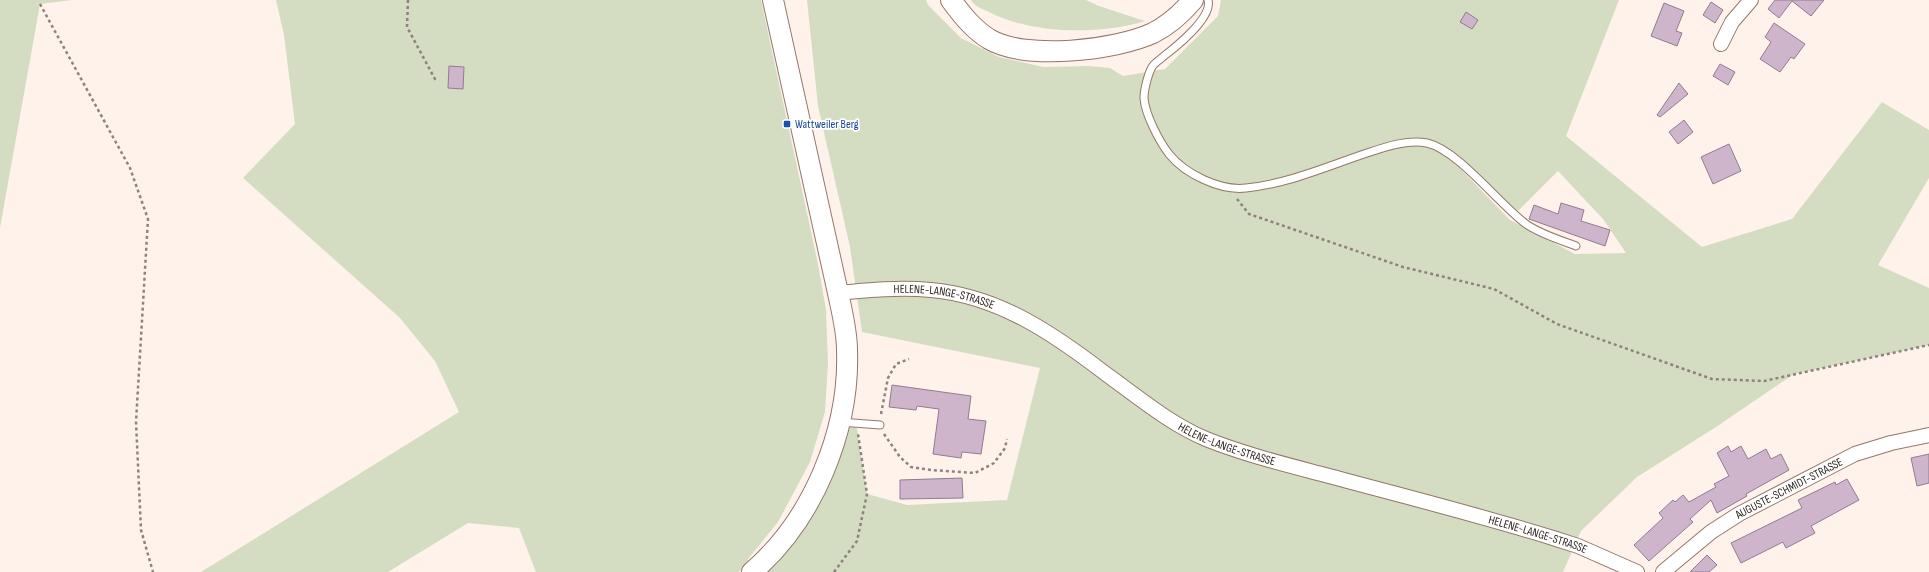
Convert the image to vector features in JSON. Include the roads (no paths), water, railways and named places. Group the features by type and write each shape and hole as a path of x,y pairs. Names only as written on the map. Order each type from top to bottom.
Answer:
{"street":[{"path":"752,572 775,550 792,529 806,507 848,422 844,394 847,350 845,325 773,0"},
{"path":"952,0 974,29 991,40 1012,47 1041,52 1091,48 1133,40 1153,33 1170,23 1193,0"},
{"path":"1721,44 1732,22 1751,0"},
{"name":"HELENE-LANGE-STRASSE","path":"838,293 903,289 930,290 952,292 999,306 1050,333 1181,427 1206,439 1287,465 1553,538 1578,546 1637,572"},
{"name":"AUGUSTE-SCHMIDT-STRASSE","path":"1663,572 1711,532 1739,514 1855,454 1891,442 1929,435"}],"lane":[{"path":"1208,0 1207,9 1199,24 1182,42 1152,66 1144,98 1156,131 1163,145 1175,160 1190,172 1227,187 1245,189 1278,182 1380,149 1404,143 1426,143 1444,149 1500,202 1528,225 1576,246"},
{"path":"848,422 880,425"}],"place":[{"name":"Wattweiler Berg","path":"787,124"}]}
